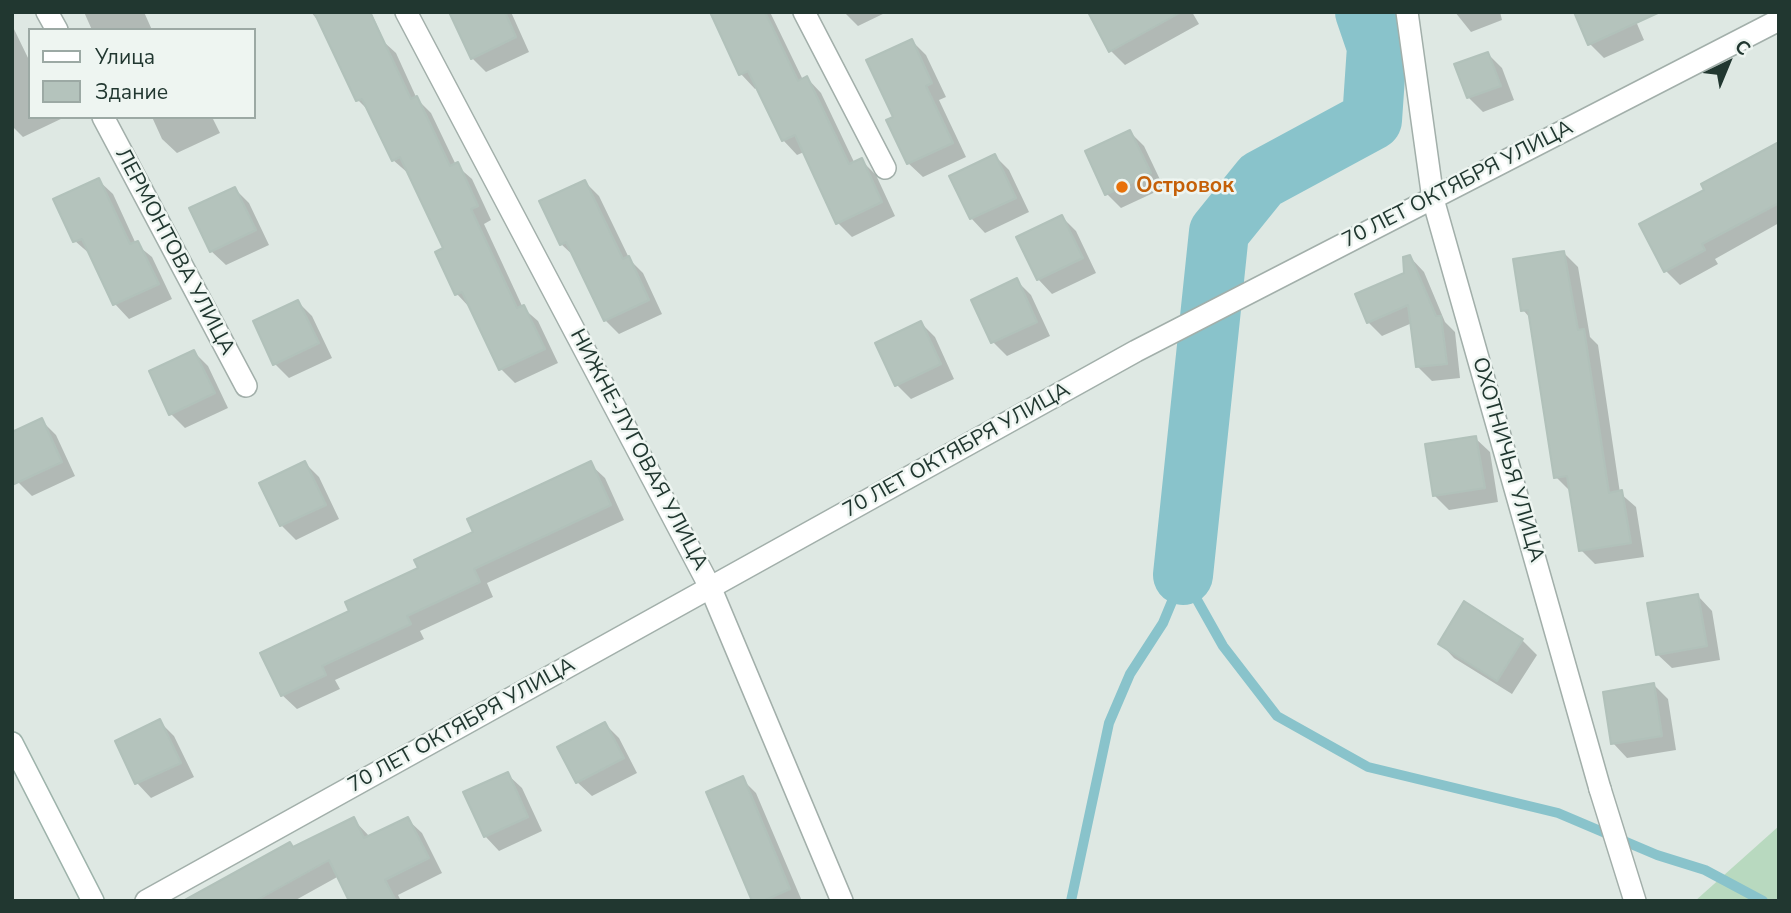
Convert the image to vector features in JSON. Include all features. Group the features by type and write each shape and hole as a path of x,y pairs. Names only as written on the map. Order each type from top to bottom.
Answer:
{"street":[{"path":"47,12 56,28"},
{"name":"НИЖНЕ-ЛУГОВАЯ УЛИЦА","path":"406,12 711,589 842,901"},
{"path":"804,12 885,168"},
{"name":"ОХОТНИЧЬЯ УЛИЦА","path":"1407,12 1433,199 1600,789 1635,901"},
{"name":"70 ЛЕТ ОКТЯБРЯ УЛИЦА","path":"146,901 1136,351 1267,281 1433,199 1779,20"},
{"name":"ЛЕРМОНТОВА УЛИЦА","path":"104,119 246,386"},
{"path":"12,743 93,901"}],"green space":[{"path":"1779,826 1779,901 1695,901"}],"building":[{"path":"314,12 370,12 411,99 417,96 450,166 458,162 478,206 471,209 517,308 524,305 545,349 499,370 462,292 455,295 435,252 443,248 400,157 392,161 362,99 356,101"},
{"path":"449,12 505,12 516,37 471,59"},
{"path":"710,12 765,12 798,81 807,76 849,164 862,158 882,202 836,224 795,135 782,141 748,71 739,75"},
{"path":"1088,12 1181,12 1109,52"},
{"path":"1574,12 1660,12 1588,45"},
{"path":"912,39 932,83 926,86 953,143 907,164 886,120 893,117 866,60"},
{"path":"1488,52 1501,86 1467,98 1454,64"},
{"path":"1130,130 1151,173 1105,195 1085,151"},
{"path":"1779,142 1779,203 1702,244 1705,250 1664,272 1639,224 1704,190 1701,184"},
{"path":"995,154 1016,198 970,219 949,176"},
{"path":"99,178 130,244 138,241 159,284 113,305 82,239 73,242 53,199"},
{"path":"585,180 623,259 629,256 649,300 604,321 566,242 560,245 539,201"},
{"path":"235,187 256,230 210,252 189,208"},
{"path":"1062,215 1083,258 1037,280 1016,237"},
{"path":"1564,251 1578,330 1584,329 1609,493 1622,490 1631,543 1579,551 1567,476 1554,478 1528,310 1521,311 1513,259"},
{"path":"1410,255 1436,316 1441,316 1447,364 1416,367 1408,305 1367,323 1355,294 1404,273 1403,257"},
{"path":"1017,278 1037,322 991,343 971,300"},
{"path":"298,300 319,343 273,365 253,321"},
{"path":"921,321 941,364 895,386 875,343"},
{"path":"194,350 215,393 169,415 149,371"},
{"path":"42,418 62,462 12,485 12,432"},
{"path":"1476,436 1485,488 1433,496 1425,444"},
{"path":"305,461 326,505 280,526 259,483"},
{"path":"591,461 611,505 474,569 480,582 407,616 411,624 322,666 326,675 281,696 260,653 349,611 345,602 418,568 414,560 473,532 467,519"},
{"path":"1698,594 1707,646 1656,655 1647,603"},
{"path":"1464,601 1523,639 1497,681 1438,644"},
{"path":"1654,683 1662,736 1611,744 1603,692"},
{"path":"160,719 181,763 135,784 115,741"},
{"path":"605,722 624,758 576,783 557,747"},
{"path":"508,772 528,817 484,837 463,792"},
{"path":"743,776 790,889 763,901 752,901 706,792"},
{"path":"354,817 364,838 408,817 429,858 385,880 396,901 349,901 329,860 255,901 183,901 290,842 293,847"}],"waterway":[{"path":"1183,575 1219,232 1261,180 1372,120 1377,47 1365,12"},
{"path":"1183,575 1223,646 1277,716 1368,767 1558,813 1657,855 1705,870 1763,901"},
{"path":"1071,901 1109,723 1130,674 1163,623 1183,575"}],"place":[{"name":"Островок","path":"1122,187"}]}
